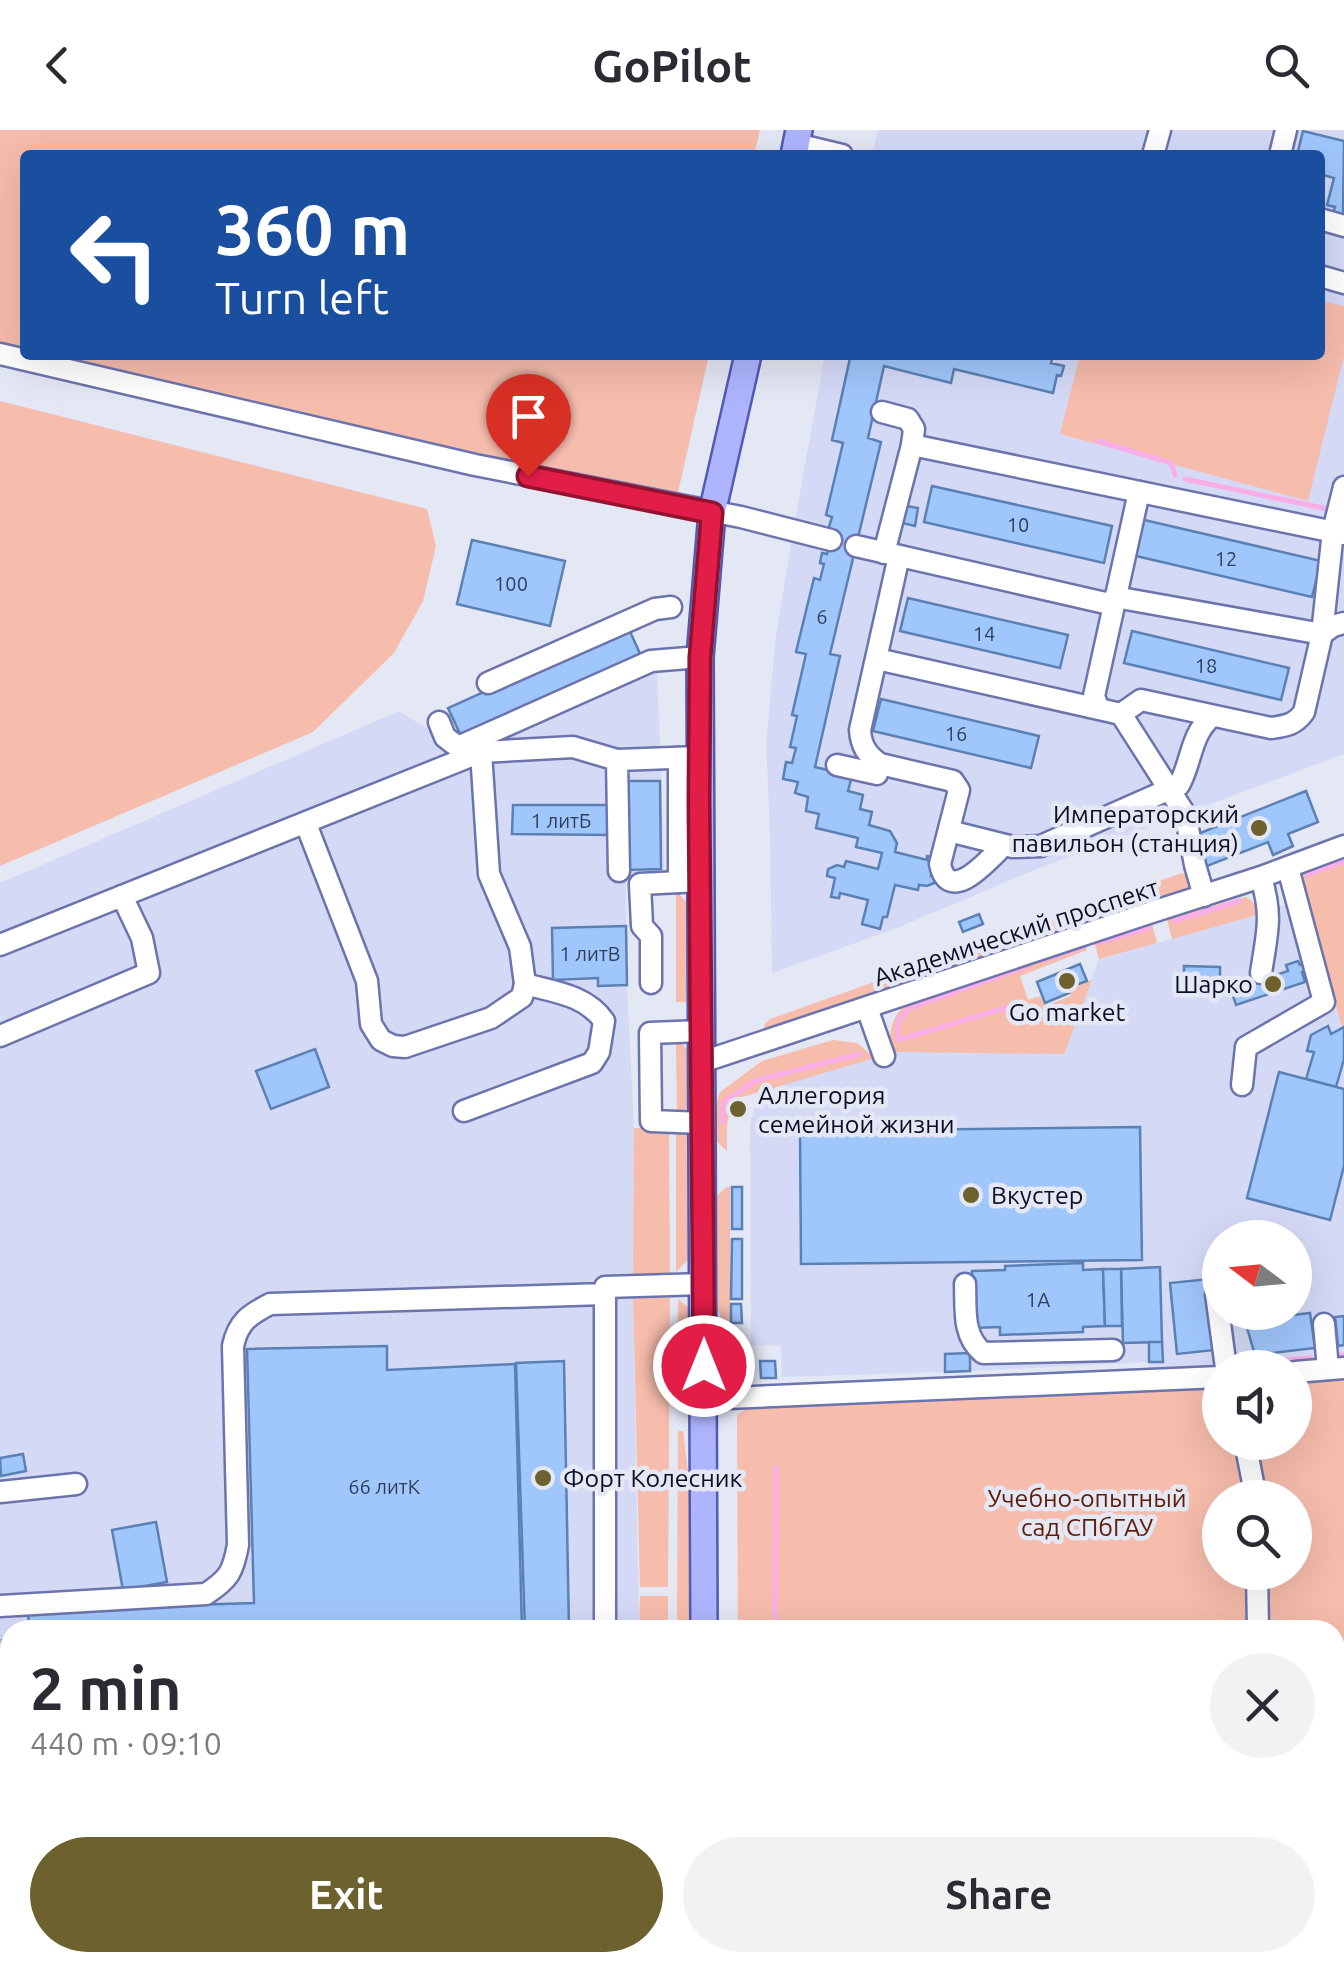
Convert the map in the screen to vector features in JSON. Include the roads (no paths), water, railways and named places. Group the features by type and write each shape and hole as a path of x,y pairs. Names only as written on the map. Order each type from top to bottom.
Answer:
{"main road":[{"path":"704,1620 702,1030 690,882 689,758 712,513 747,360"}],"street":[{"path":"796,143 823,150"},
{"path":"24,360 526,484 741,517 831,540"},
{"path":"882,412 908,420 914,429 861,742 880,764 957,784 959,790 940,864 941,871 953,881 970,876 1003,846"},
{"path":"912,445 1338,532"},
{"path":"1121,714 1141,700 1270,728 1298,720 1304,712 1322,634 1344,487"},
{"path":"1098,708 1094,696 1139,492"},
{"path":"856,546 1114,601 1322,634 1344,623"},
{"path":"488,684 654,608 671,607"},
{"path":"439,722 445,736 458,747 651,661 700,657"},
{"path":"877,659 1121,714 1185,817 1204,896"},
{"path":"949,831 1003,846 1041,846 1170,790 1184,775 1196,736 1212,716"},
{"path":"0,945 481,752 573,747 618,760 689,758"},
{"path":"306,824 367,981 371,1024 381,1040 405,1047 491,1018 522,997 525,984 520,946 489,874 481,752"},
{"path":"618,760 619,871"},
{"path":"838,764 878,774 880,764"},
{"name":"Академический проспект","path":"702,1062 1261,878 1344,846"},
{"path":"1242,1085 1246,1047 1324,1002 1288,868"},
{"path":"1261,878 1269,920 1261,973"},
{"path":"652,983 652,936 642,926 640,884 690,882"},
{"path":"0,1036 149,973 142,938 122,896"},
{"path":"464,1110 592,1063 599,1052 604,1022 596,1010 582,1000 525,984"},
{"path":"867,1008 884,1056"},
{"path":"702,1030 650,1034 652,1121 703,1123"},
{"path":"605,1620 605,1287 704,1284"},
{"path":"965,1284 967,1330 971,1342 983,1353 1113,1350"},
{"path":"0,1606 206,1594 225,1582 234,1567 238,1545 233,1346 236,1330 251,1314 270,1304 605,1294"},
{"path":"1324,1324 1336,1369"},
{"path":"983,1353 984,1386"},
{"path":"704,1399 1202,1378"},
{"path":"0,1492 76,1484"},
{"path":"1257,1590 1258,1620"}],"waterway":[{"path":"1098,441 1171,463 1175,475"},
{"path":"1185,479 1328,509"},
{"path":"1307,875 1344,861"},
{"path":"1174,921 1240,901"},
{"path":"1096,943 1149,928"},
{"path":"1041,961 1084,946"},
{"path":"1016,1005 898,1040 898,1022 908,1009 1028,966"},
{"path":"723,1122 724,1102 755,1081 860,1054"},
{"path":"1337,1355 1344,1355"},
{"path":"775,1620 776,1468"}],"place":[{"name":"Императорский павильон (станция)","path":"1259,828"},
{"name":"Go market","path":"1067,981"},
{"name":"Шарко","path":"1273,984"},
{"name":"Аллегория семейной жизни","path":"738,1109"},
{"name":"Вкустер","path":"971,1195"},
{"name":"Форт Колесник","path":"543,1478"}],"park label":[{"name":"Учебно-опытный сад СПбГАУ","path":"1087,1512"}]}
